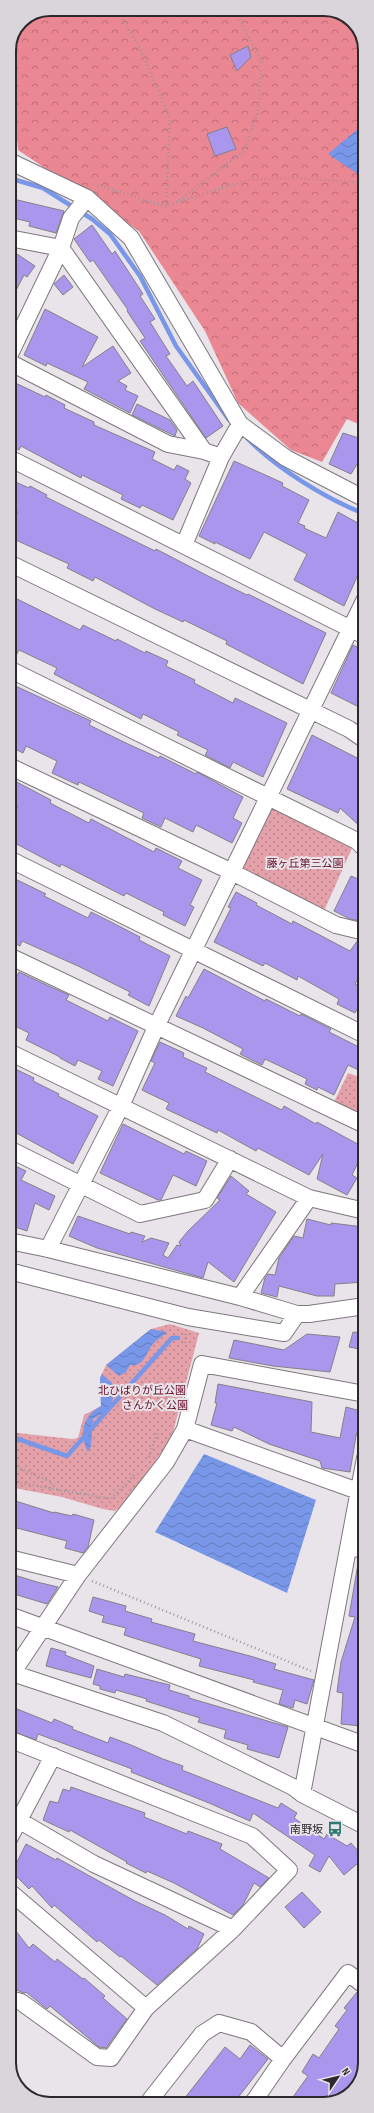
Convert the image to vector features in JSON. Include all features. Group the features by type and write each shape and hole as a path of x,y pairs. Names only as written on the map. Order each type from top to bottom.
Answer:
{"street":[{"path":"16,164 87,198 131,238 237,429 286,458 358,495"},
{"path":"16,341 61,248 71,218 87,198"},
{"path":"16,239 61,248 204,451"},
{"path":"16,366 168,444 204,451 221,457"},
{"path":"184,545 221,457 237,429"},
{"path":"16,461 358,632"},
{"path":"16,566 349,729 358,735"},
{"path":"48,1249 80,1183 121,1106 156,1027 312,711 358,613"},
{"path":"16,672 194,759 268,799 358,842"},
{"path":"16,769 232,872 336,925 358,930"},
{"path":"16,862 194,949 358,1031"},
{"path":"16,959 358,1122"},
{"path":"16,1055 309,1198 358,1209"},
{"path":"16,1152 140,1214 205,1200 230,1159"},
{"path":"240,1297 309,1198"},
{"path":"16,1242 240,1297 295,1315 358,1307"},
{"path":"16,1273 188,1317 284,1333 295,1315"},
{"path":"16,1666 44,1627 78,1575 166,1462 186,1429 202,1364 358,1393"},
{"path":"186,1429 358,1491 316,1725 302,1794"},
{"path":"348,1548 358,1549"},
{"path":"16,1560 78,1575"},
{"path":"16,1617 316,1725 358,1742"},
{"path":"16,1676 163,1723 292,1787 302,1794 358,1822"},
{"path":"16,1742 252,1836 289,1870 233,1929 146,2008 111,2058 96,2058 21,2002 16,2001"},
{"path":"16,1828 53,1756"},
{"path":"20,1821 94,1864 233,1929"},
{"path":"16,1897 146,2008"},
{"path":"257,2097 283,2059 348,1973 358,1981"},
{"path":"152,2097 202,2034 219,2023 251,2032 283,2059"}],"path":[{"path":"120,16 140,48 170,119 166,207"},
{"path":"177,202 244,151 258,112 261,60 238,16"},
{"path":"87,198 99,185 166,207 177,202 249,180 297,178 358,182"},
{"path":"158,1431 148,1459 166,1462"},
{"path":"16,1467 52,1482 50,1488"},
{"path":"16,1482 111,1499 138,1471"},
{"path":"78,1575 325,1676"}],"green space":[{"path":"50,16 326,16 333,17 345,23 352,31 358,46 358,424 347,419 322,462 291,450 238,403 205,331 139,231 18,150 16,124 16,50 22,31 31,22 37,19"},
{"name":"藤ヶ丘第三公園","path":"271,807 353,846 323,913 241,870"},
{"path":"348,1073 358,1077 358,1114 356,1114 334,1102"},
{"name":"北ひばりが丘公園","path":"170,1324 199,1333 172,1436 144,1479 123,1505 115,1511 62,1497 16,1488 16,1433 72,1439 78,1438 84,1415 101,1406 100,1378 106,1365 151,1329"}],"water":[{"path":"358,129 358,174 328,154"},
{"path":"151,1329 167,1332 155,1341 142,1362 135,1365 130,1365 126,1372 119,1376 106,1365"},
{"path":"102,1374 112,1383 113,1396 111,1405 108,1409 93,1419 91,1446 88,1452 84,1439 84,1426 90,1415 101,1406 100,1378"},
{"path":"204,1454 316,1500 287,1593 155,1532"}],"building":[{"path":"248,46 251,57 237,71 230,55"},
{"path":"227,127 236,149 215,156 207,134"},
{"path":"16,200 64,211 56,233 29,226 30,222 16,219"},
{"path":"92,225 112,254 115,251 143,294 140,296 155,319 150,322 170,354 166,356 187,386 193,381 223,426 206,438 140,341 145,338 127,311 128,310 93,260 90,262 74,239"},
{"path":"16,253 35,266 27,277 24,275 16,290"},
{"path":"64,275 73,287 63,295 54,284"},
{"path":"45,309 98,337 82,367 113,346 131,373 118,381 127,386 125,390 138,396 130,413 84,389 88,382 47,363 46,366 24,355"},
{"path":"16,383 45,397 46,395 65,405 64,408 94,422 94,425 155,452 152,459 174,470 177,465 189,471 185,479 191,483 173,520 142,505 140,508 121,499 123,495 82,475 81,478 21,446 19,450 16,448"},
{"path":"137,404 170,420 177,430 175,436 132,415"},
{"path":"343,433 358,438 358,462 351,474 329,464"},
{"path":"234,461 283,483 282,486 309,500 298,523 305,526 304,528 326,538 338,512 358,523 358,575 344,606 294,580 307,554 264,532 250,559 199,536"},
{"path":"16,482 29,488 30,486 47,495 46,497 94,521 155,551 156,549 326,633 303,684 226,644 227,641 184,620 183,622 153,608 95,577 93,581 67,568 69,564 16,540 16,516 18,512 16,511"},
{"path":"16,598 80,630 83,625 116,641 117,639 145,653 146,651 168,661 166,666 195,680 194,683 233,703 235,698 287,723 263,777 233,762 230,768 205,755 208,750 177,735 179,732 143,714 141,719 54,674 57,668 19,650 16,656"},
{"path":"353,645 358,648 358,706 331,693"},
{"path":"16,686 91,721 89,725 159,758 160,756 196,774 197,772 243,797 233,818 242,823 232,843 196,825 193,832 165,818 161,827 142,818 144,813 79,782 78,785 52,773 57,761 26,746 23,753 16,750"},
{"path":"312,735 358,758 358,825 340,808 338,813 287,789"},
{"path":"16,782 51,800 50,803 89,823 91,819 154,852 156,848 182,861 178,868 202,880 190,905 194,907 185,926 163,915 164,912 126,893 124,896 61,864 60,867 16,844 16,810 18,806 16,805"},
{"path":"351,876 358,879 358,921 350,919 334,911"},
{"path":"16,879 46,894 44,896 88,918 91,912 140,937 139,940 170,956 149,1006 128,995 130,992 78,966 22,941 20,946 16,944"},
{"path":"236,892 257,903 256,905 292,924 293,921 350,951 358,940 358,979 355,984 358,986 358,1007 355,1013 337,1004 339,999 298,976 297,980 265,963 263,966 214,942 231,908 228,907"},
{"path":"204,969 265,1001 266,999 331,1029 329,1032 358,1046 358,1070 348,1065 334,1095 318,1087 317,1090 305,1084 307,1079 265,1059 262,1065 240,1054 243,1049 176,1016 186,996 188,998"},
{"path":"19,972 69,995 66,1000 108,1021 110,1017 138,1031 113,1086 98,1079 102,1071 78,1060 75,1066 26,1040 29,1033 16,1026 16,976"},
{"path":"160,1042 184,1053 183,1057 207,1068 205,1072 282,1110 284,1106 316,1124 317,1122 358,1144 358,1163 352,1175 357,1178 347,1195 317,1179 323,1154 309,1175 258,1148 256,1151 218,1130 217,1133 166,1109 169,1103 142,1090 155,1063 151,1061"},
{"path":"16,1069 34,1078 33,1081 59,1094 58,1096 98,1116 73,1164 16,1133"},
{"path":"123,1124 184,1154 186,1151 207,1161 196,1186 173,1175 161,1200 158,1200 100,1173"},
{"path":"16,1166 26,1171 21,1180 55,1196 49,1210 35,1203 27,1231 16,1227"},
{"path":"231,1176 249,1191 246,1194 276,1212 234,1282 208,1262 203,1278 97,1248 69,1236 78,1216 130,1234 131,1232 145,1236 142,1242 151,1238 169,1243 163,1255 168,1258 177,1245 181,1246 179,1242 188,1231 220,1200 217,1198"},
{"path":"307,1219 331,1225 331,1223 358,1226 358,1282 335,1284 334,1296 317,1296 279,1286 277,1297 261,1293 265,1278 268,1274 275,1275 279,1258 294,1236 303,1238"},
{"path":"353,1332 358,1332 358,1349 349,1347"},
{"path":"307,1334 340,1337 330,1372 273,1366 229,1358 234,1340 284,1350"},
{"path":"218,1384 312,1402 311,1432 340,1438 346,1407 358,1410 358,1430 350,1472 322,1468 320,1461 269,1444 234,1427 232,1431 211,1425 217,1403 215,1403"},
{"path":"16,1501 54,1513 72,1516 73,1514 94,1520 88,1547 83,1553 65,1548 67,1541 16,1528"},
{"path":"358,1564 358,1726 341,1724 343,1693 337,1692 341,1662 355,1617 349,1616"},
{"path":"16,1576 58,1587 47,1604 16,1595"},
{"path":"93,1597 126,1606 125,1611 152,1619 151,1622 195,1634 193,1641 276,1664 274,1669 314,1680 307,1704 295,1700 293,1708 279,1704 283,1690 253,1682 254,1680 199,1666 201,1659 124,1635 126,1628 102,1622 104,1616 89,1611"},
{"path":"51,1648 66,1652 65,1655 94,1666 91,1678 46,1666"},
{"path":"97,1669 124,1677 125,1674 170,1685 169,1690 189,1696 189,1698 288,1727 279,1758 247,1749 248,1745 224,1738 226,1730 198,1722 200,1718 146,1701 147,1699 116,1690 115,1693 100,1689 100,1686 93,1684"},
{"path":"17,1709 52,1723 54,1719 73,1727 72,1729 108,1743 110,1737 183,1766 182,1770 278,1808 281,1803 297,1813 294,1818 324,1839 327,1834 347,1846 351,1843 358,1851 358,1863 344,1875 329,1856 320,1872 309,1866 315,1855 253,1813 250,1821 131,1772 132,1769 38,1734 36,1740 16,1733"},
{"path":"71,1787 145,1813 144,1817 187,1834 188,1831 222,1844 220,1849 269,1878 260,1887 254,1883 243,1905 233,1915 174,1883 147,1871 146,1873 126,1863 127,1862 70,1830 69,1832 43,1820 50,1801 58,1803 63,1789 70,1791"},
{"path":"26,1844 56,1860 57,1858 135,1901 165,1915 188,1929 189,1926 204,1934 197,1949 157,1985 99,1940 97,1942 54,1905 52,1908 32,1886 29,1889 16,1876 16,1864"},
{"path":"302,1892 321,1912 304,1928 285,1907"},
{"path":"16,1931 29,1948 33,1944 55,1962 57,1959 83,1979 84,1978 105,1996 103,1998 127,2019 106,2048 99,2047 50,2006 47,2009 26,1992 21,1992 16,1990"},
{"path":"358,1992 358,2067 353,2080 346,2089 328,2097 293,2097 308,2076 302,2072 313,2054 319,2058 339,2029 335,2026 347,2010 344,2008"},
{"path":"250,2045 268,2059 238,2097 186,2097 225,2047 240,2059"}],"waterway":[{"path":"16,180 43,188 92,219 110,234 140,276 176,346 229,420"},
{"path":"247,438 272,460 302,482 358,511"},
{"path":"16,1438 67,1456 172,1338 178,1338"}],"place":[{"name":"南野坂","path":"335,1829"}],"park label":[{"name":"さんかく公園","path":"155,1405"}]}
